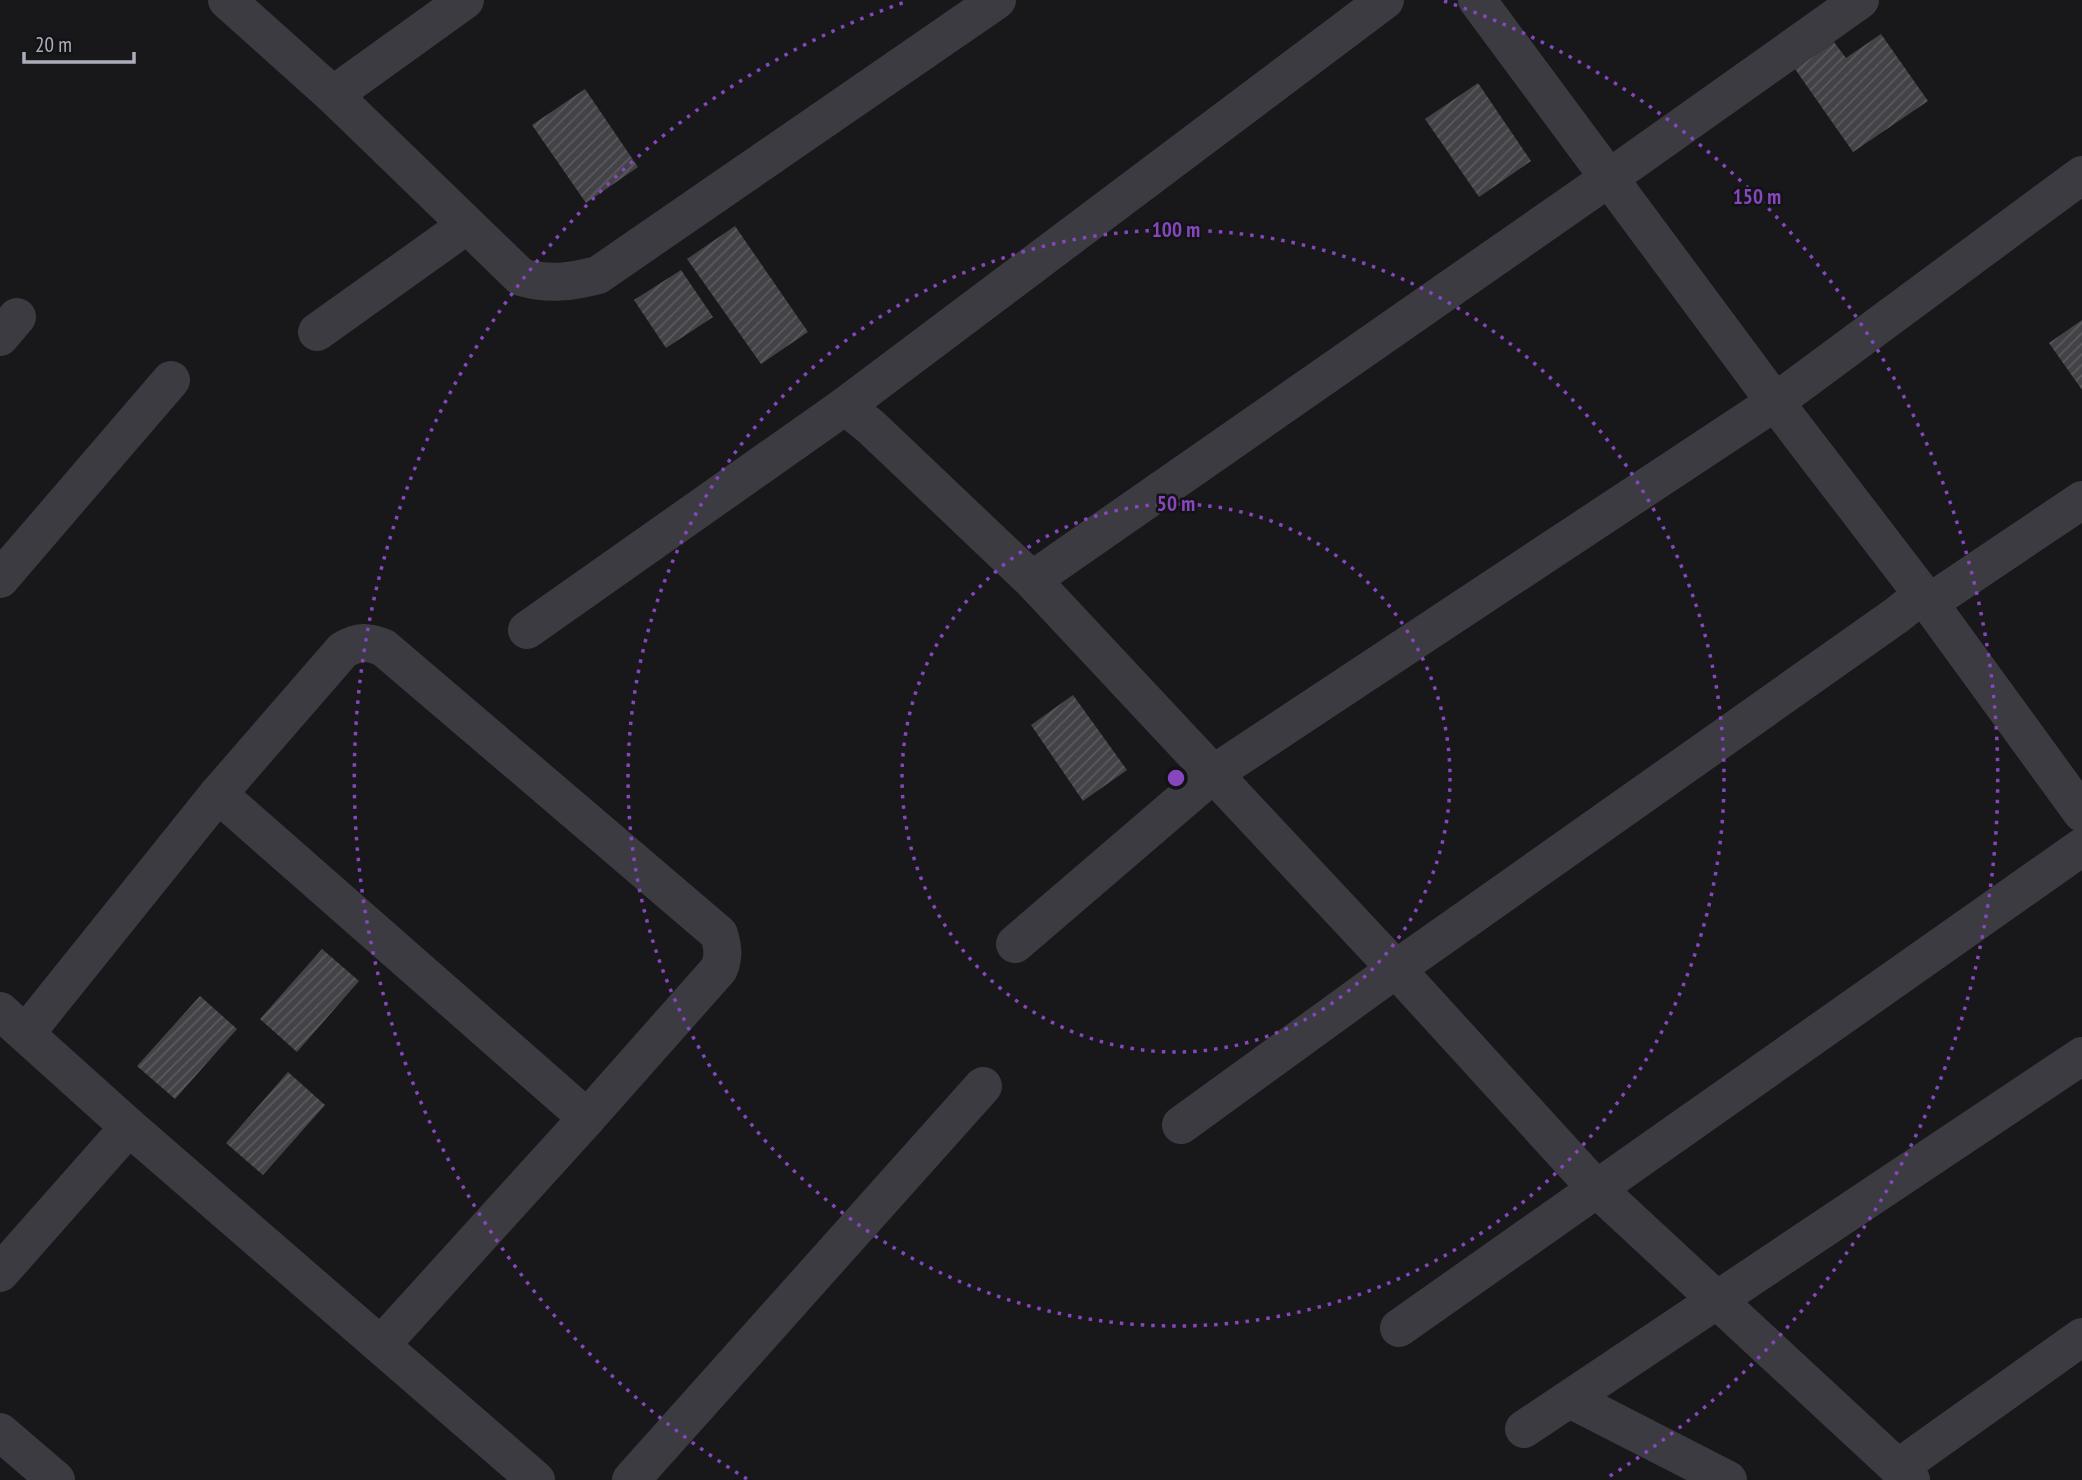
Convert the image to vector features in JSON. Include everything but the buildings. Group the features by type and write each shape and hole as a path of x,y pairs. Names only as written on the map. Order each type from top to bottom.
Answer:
{"street":[{"path":"227,0 333,95 521,277 540,282 568,282 598,275 997,0"},
{"path":"333,95 466,0"},
{"path":"527,630 845,407 1385,0"},
{"path":"1477,0 1775,402 1926,598 2082,813"},
{"path":"1032,580 1860,0"},
{"path":"1015,944 1213,774 1775,402 2082,175"},
{"path":"317,332 467,225"},
{"path":"0,579 171,380"},
{"path":"845,407 871,427 1032,580 1396,969 1595,1187 1905,1474 2082,1337"},
{"path":"1181,1125 1396,969 1897,615 2082,500"},
{"path":"381,1345 719,970 723,947 719,934 384,648 371,642 358,642 343,650 13,1022 129,1127 536,1480"},
{"path":"218,794 587,1118"},
{"path":"1399,1328 1595,1187 2082,847"},
{"path":"1524,1429 2082,1056"},
{"path":"631,1480 983,1086"},
{"path":"0,1273 129,1127"},
{"path":"1570,1399 1728,1480"},
{"path":"0,1432 56,1480"}]}
